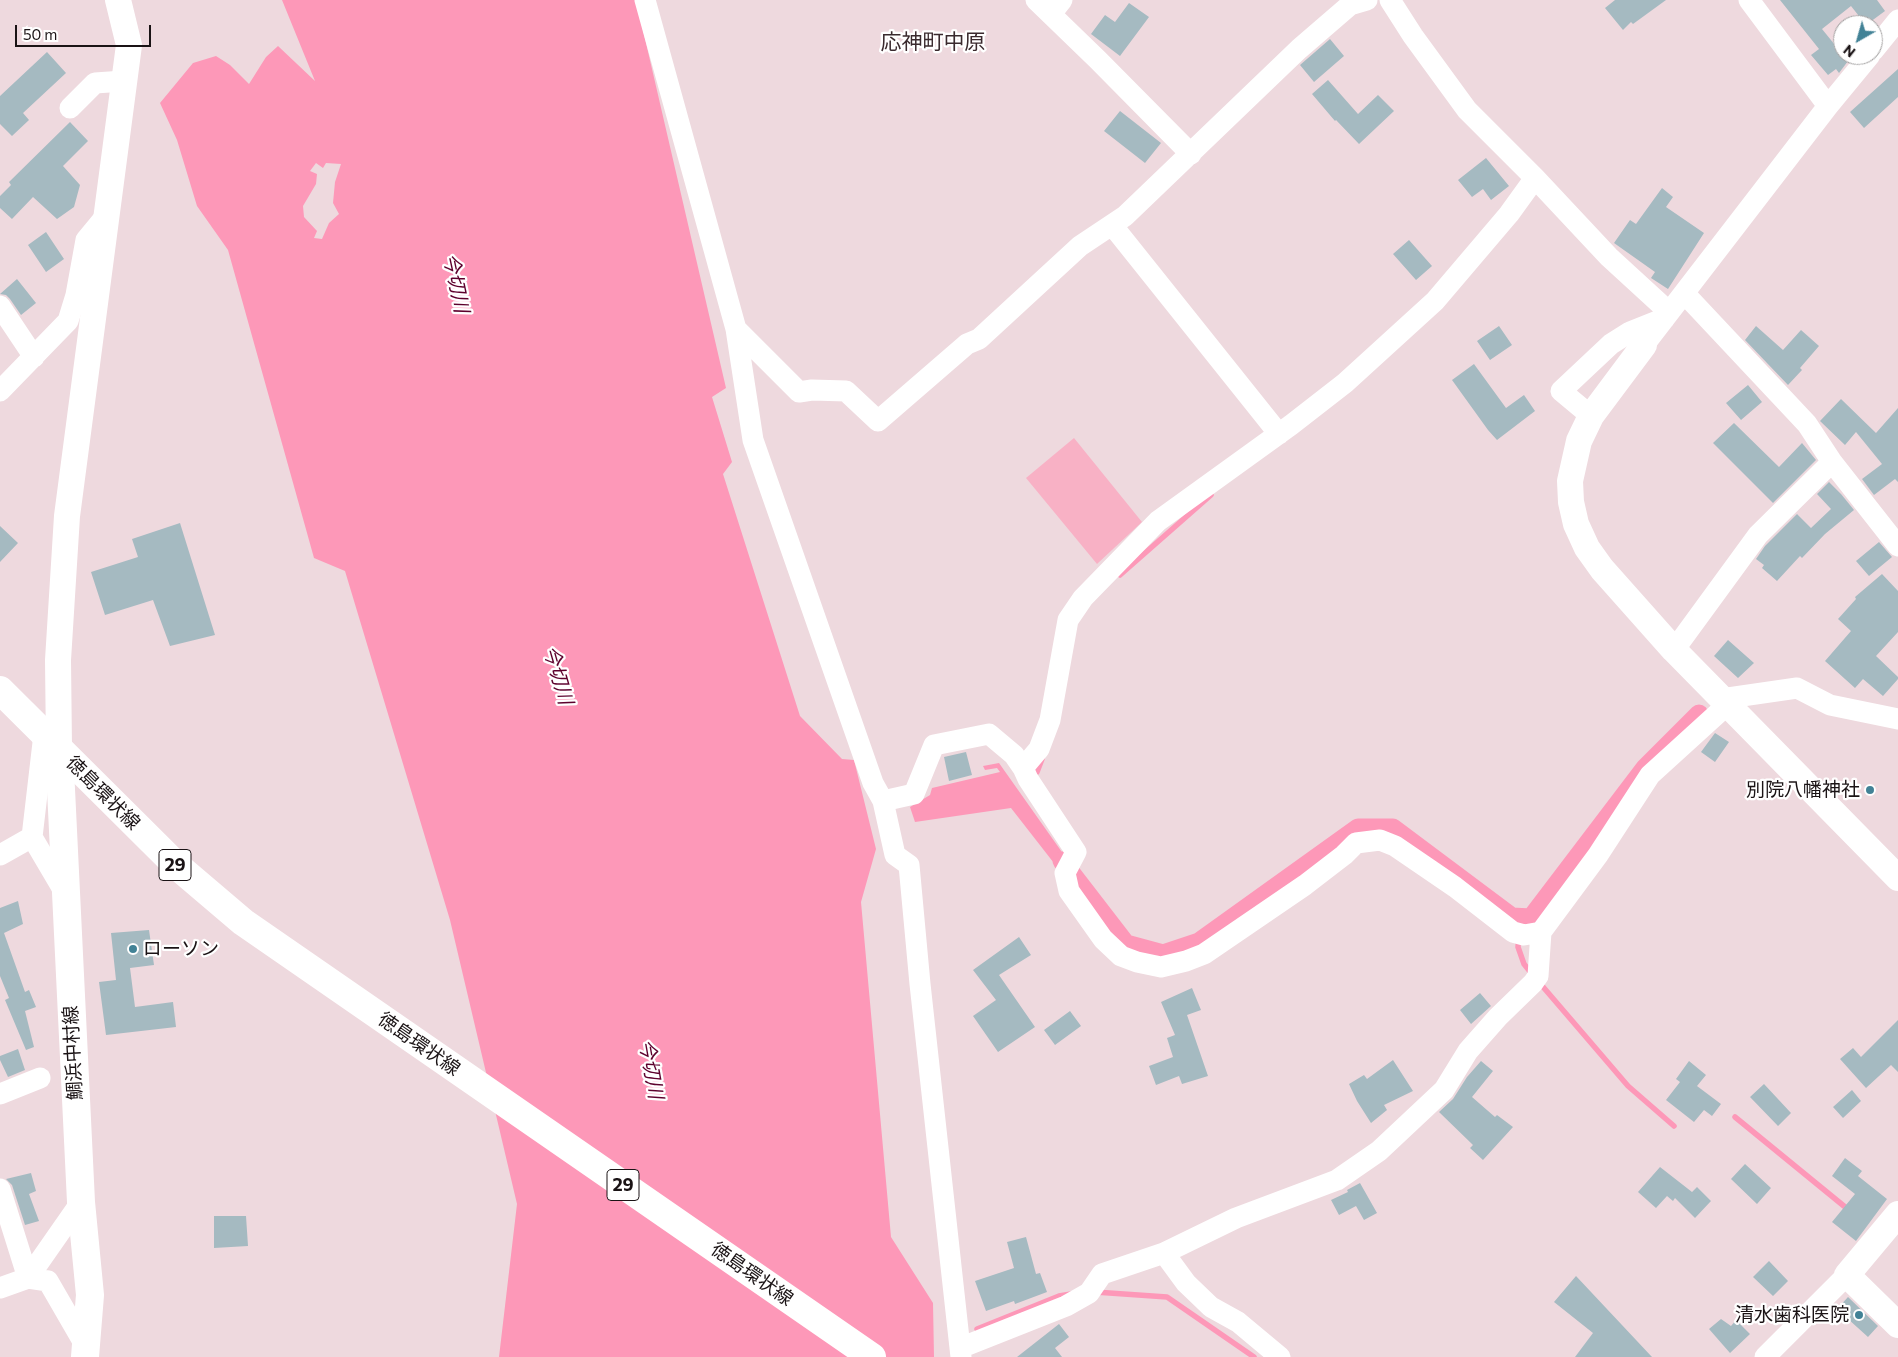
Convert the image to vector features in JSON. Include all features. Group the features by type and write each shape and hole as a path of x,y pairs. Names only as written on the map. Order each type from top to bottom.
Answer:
{"main road":[{"name":"徳島環状線","path":"0,690 183,872 243,922 872,1357"},
{"name":"鯛浜中村線","path":"52,741 65,893 81,1202 90,1295 85,1351"}],"street":[{"path":"65,893 32,837 52,741 68,516 129,44 118,0"},
{"path":"645,0 736,329 753,440 873,783 883,801 895,855 910,865 920,984 960,1352 1074,1302 1089,1293 1102,1274 1164,1253 1236,1218 1337,1180 1379,1151 1444,1090 1468,1051 1498,1017 1536,979 1526,933 1454,887 1395,846 1380,840 1356,843 1344,855 1305,885 1204,954 1161,967 1137,962 1121,956 1103,939 1069,891 1068,867 1076,852 1014,755 988,734 934,745 914,794 883,801"},
{"path":"736,329 799,392 812,390 846,391 878,421 967,344 979,338 1080,246 1125,216 1300,49 1350,5 1367,0"},
{"path":"1390,0 1413,36 1467,110 1667,315"},
{"path":"1749,0 1828,106"},
{"path":"1050,5 1191,154"},
{"path":"1883,39 1898,20"},
{"path":"1862,65 1667,315 1592,416 1579,441 1570,482 1571,502 1576,524 1587,548 1602,569 1674,650 1898,878"},
{"path":"70,108 95,83 124,81"},
{"path":"1023,768 1039,748 1050,720 1068,620 1082,598 1158,521 1279,434 1345,383 1435,301 1509,214 1535,178"},
{"path":"0,390 68,320 76,295 86,240 106,217"},
{"path":"1112,225 1279,434"},
{"path":"1684,294 1808,424 1832,462 1898,546"},
{"path":"0,306 34,357"},
{"path":"1592,416 1561,391 1611,344 1630,332 1667,315"},
{"path":"1674,650 1758,535 1832,462"},
{"path":"1526,933 1598,855 1650,775 1724,702 1797,688 1830,705 1898,719"},
{"path":"0,855 32,837"},
{"path":"0,1094 40,1078"},
{"path":"0,1189 28,1278"},
{"path":"28,1278 81,1202"},
{"path":"1765,1357 1848,1275 1898,1214"},
{"path":"1164,1253 1186,1283 1211,1307 1238,1322 1280,1357"},
{"path":"1848,1275 1898,1325"},
{"path":"0,1288 28,1278 48,1281 85,1351"}],"shaded area":[{"path":"1074,438 1142,522 1097,564 1026,478"}],"water":[{"name":"今切川","path":"282,0 636,0 726,388 712,397 732,462 723,474 800,716 842,759 854,760 876,849 861,902 891,1237 933,1303 934,1357 499,1357 517,1204 450,920 345,571 314,558 228,250 197,206 177,140 160,103 193,63 216,56 230,65 249,84 266,57 278,46 315,81","holes":["316,163 323,168 326,163 341,164 335,182 333,203 339,214 329,223 322,239 314,238 317,231 304,217 303,206 316,184 317,174 310,171"]},
{"path":"999,763 1064,855 1057,867 1011,808 915,822 910,807 930,795 932,788 1000,772 997,768 985,770 983,766"}],"building":[{"path":"1615,0 1666,0 1633,24 1631,22 1623,30 1605,8"},
{"path":"1780,0 1877,0 1885,11 1880,15 1858,15 1851,6 1840,15 1833,15 1833,20 1822,29 1833,43 1833,65 1845,65 1839,73 1836,69 1828,75 1811,55 1819,49"},
{"path":"1129,3 1149,17 1120,56 1091,34 1105,15 1115,22"},
{"path":"1330,39 1344,56 1314,82 1300,65"},
{"path":"47,52 66,73 23,113 29,120 12,136 0,124 0,96"},
{"path":"1898,69 1898,97 1864,128 1850,112"},
{"path":"1328,80 1358,114 1378,95 1394,111 1359,144 1335,121 1312,94"},
{"path":"1120,111 1161,143 1145,163 1104,131"},
{"path":"70,122 88,141 63,166 80,185 74,207 57,219 33,197 12,219 0,208 0,196 11,185 9,182"},
{"path":"1486,158 1509,186 1491,200 1483,189 1472,197 1458,180"},
{"path":"1662,188 1673,197 1666,207 1704,233 1668,289 1651,278 1655,272 1614,243 1630,220 1636,224"},
{"path":"46,232 64,259 46,272 28,245"},
{"path":"1409,240 1432,266 1416,280 1393,254"},
{"path":"17,279 36,303 21,315 6,295 0,294"},
{"path":"1499,326 1512,345 1490,360 1477,341"},
{"path":"1756,326 1783,350 1801,330 1819,346 1800,368 1802,370 1788,385 1745,340"},
{"path":"1474,364 1506,408 1524,395 1535,411 1497,440 1452,380"},
{"path":"1748,385 1762,402 1741,420 1726,403"},
{"path":"1841,399 1876,433 1898,408 1898,482 1895,479 1874,495 1862,479 1882,464 1856,432 1845,445 1820,421"},
{"path":"1734,423 1779,467 1802,443 1816,460 1773,503 1713,443"},
{"path":"1829,482 1854,510 1825,534 1802,558 1800,556 1777,581 1762,568 1764,565 1756,559 1765,546 1797,514 1811,528 1831,509 1817,494"},
{"path":"180,523 215,635 170,646 153,600 105,615 91,572 138,557 132,539"},
{"path":"0,526 18,543 0,562"},
{"path":"1879,542 1892,557 1869,576 1856,561"},
{"path":"1882,574 1898,591 1898,632 1876,656 1898,677 1883,696 1863,679 1855,688 1825,661 1851,631 1838,619 1856,599 1855,597"},
{"path":"1728,640 1754,663 1738,678 1714,656"},
{"path":"1715,733 1729,742 1715,762 1701,752"},
{"path":"966,752 972,775 949,781 944,757"},
{"path":"18,901 23,924 4,933 25,992 29,990 36,1007 25,1011 34,1047 26,1050 5,1000 9,998 0,976 0,908"},
{"path":"149,930 154,965 130,968 135,1007 173,1002 176,1027 106,1035 99,982 116,980 111,933"},
{"path":"1019,937 1031,955 999,975 1035,1027 998,1052 973,1016 996,1000 973,970"},
{"path":"1192,988 1201,1010 1187,1015 1208,1076 1182,1084 1179,1076 1156,1085 1149,1066 1173,1057 1167,1038 1175,1035 1161,1002"},
{"path":"1480,993 1491,1006 1471,1024 1460,1010"},
{"path":"1070,1011 1081,1026 1055,1045 1044,1030"},
{"path":"1898,1020 1898,1072 1891,1065 1866,1088 1840,1059 1853,1048 1861,1057"},
{"path":"18,1049 25,1070 8,1077 0,1056"},
{"path":"1393,1060 1413,1091 1384,1105 1387,1110 1371,1123 1349,1084 1364,1075 1367,1079"},
{"path":"1481,1061 1493,1071 1472,1097 1495,1117 1497,1115 1513,1127 1483,1160 1470,1148 1473,1145 1439,1112 1453,1099 1467,1077"},
{"path":"1689,1061 1706,1075 1697,1086 1721,1104 1712,1116 1704,1110 1694,1122 1666,1100 1680,1082 1676,1079"},
{"path":"1764,1084 1791,1113 1778,1126 1750,1097"},
{"path":"1852,1090 1861,1101 1843,1118 1833,1107"},
{"path":"1845,1158 1862,1171 1858,1176 1887,1199 1856,1241 1832,1222 1855,1194 1832,1176"},
{"path":"1745,1164 1771,1188 1757,1204 1731,1179"},
{"path":"1660,1167 1692,1192 1697,1187 1711,1201 1695,1218 1675,1198 1673,1201 1667,1196 1656,1208 1638,1192"},
{"path":"31,1173 36,1191 29,1194 39,1221 25,1225 12,1185 6,1179"},
{"path":"1360,1183 1377,1213 1364,1220 1356,1206 1339,1215 1331,1200 1348,1192 1347,1190"},
{"path":"214,1216 246,1216 248,1246 214,1248"},
{"path":"1026,1237 1036,1274 1040,1273 1047,1292 1015,1304 1014,1301 986,1311 975,1281 1014,1268 1007,1242"},
{"path":"1769,1261 1788,1281 1773,1296 1753,1277"},
{"path":"1576,1276 1652,1357 1575,1357 1593,1333 1554,1302"},
{"name":"清水歯科医院","path":"1848,1297 1878,1326 1868,1337 1837,1309"},
{"path":"1721,1319 1731,1326 1736,1320 1750,1334 1730,1353 1709,1329"},
{"path":"1059,1324 1069,1337 1055,1348 1062,1357 1017,1357"}],"waterway":[{"path":"1120,575 1211,495"},
{"path":"1062,861 1126,944 1163,954 1199,942 1358,828 1393,828 1512,917 1531,918 1645,768 1699,714"},
{"path":"1037,772 1042,759"},
{"path":"1520,918 1518,947 1524,964 1532,974"},
{"path":"1538,981 1628,1086 1674,1126"},
{"path":"1735,1117 1850,1211"},
{"path":"1095,1292 1167,1297 1254,1357"},
{"path":"977,1329 1059,1296 1071,1294"}],"place":[{"name":"別院八幡神社","path":"1870,790"},
{"name":"ローソン","path":"133,949"},
{"name":"清水歯科医院","path":"1859,1315"}],"district":[{"name":"応神町中原","path":"933,42"}]}
